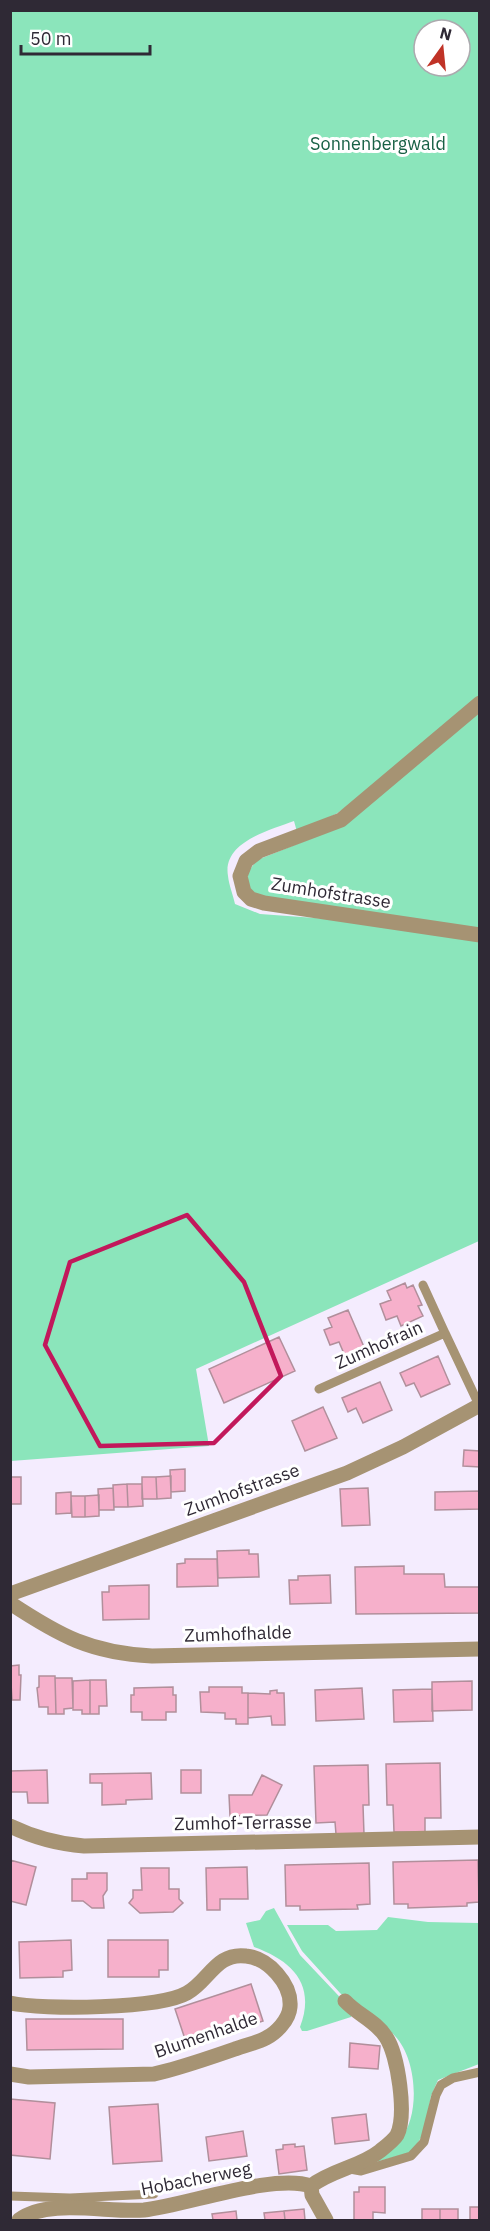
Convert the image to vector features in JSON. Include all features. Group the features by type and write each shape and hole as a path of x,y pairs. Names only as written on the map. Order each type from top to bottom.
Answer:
{"street":[{"name":"Zumhofstrasse","path":"480,703 340,820 259,851 246,861 240,876 244,892 251,899 264,903 480,935"},
{"name":"Zumhofstrasse","path":"10,1594 346,1473 403,1448 479,1405"},
{"name":"Zumhofhalde","path":"10,1603 62,1636 105,1651 128,1655 480,1648"},
{"name":"Zumhof-Terrasse","path":"10,1826 48,1841 84,1846 480,1837"},
{"name":"Blumenhalde","path":"10,2003 52,2007 127,2005 164,2001 188,1993 214,1966 226,1958 246,1955 262,1961 276,1973 287,1988 290,2007 284,2024 266,2038 177,2063 154,2074 29,2077 10,2074"},
{"path":"326,2220 312,2195 311,2186 379,2152 396,2135 401,2108 399,2080 387,2038 375,2023 354,2011 345,2001"},
{"name":"Hobacherweg","path":"18,2220 34,2212 51,2209 144,2210 269,2185 302,2183 311,2186"}],"lane":[{"path":"423,1285 446,1333"},
{"name":"Zumhofrain","path":"319,1389 446,1333 479,1405"},
{"path":"348,2168 352,2171 361,2171 411,2156 424,2142 436,2095 441,2085 453,2078 480,2072"},
{"name":"Hobacherweg","path":"10,2196 70,2198 153,2194"}],"highlighted area":[{"path":"187,1215 244,1282 281,1376 214,1443 100,1446 45,1345 70,1262"}],"green space":[{"name":"Sonnenbergwald","path":"11,11 479,11 479,699 359,798 336,814 297,832 294,821 261,833 240,846 232,854 228,864 228,876 235,904 260,914 343,920 479,939 479,1241 196,1369 209,1446 11,1461"},
{"path":"479,711 479,931 266,900 251,892 247,886 248,872 257,860 340,827"},
{"path":"274,1908 300,1955 353,2011 351,2017 302,2031 300,2027 305,1999 298,1976 280,1960 254,1947 246,1923 260,1920 266,1911"},
{"path":"388,1917 428,1922 479,1923 479,2064 438,2080 431,2096 424,2133 412,2152 362,2166 400,2140 407,2129 411,2116 414,2087 408,2058 391,2032 362,2010 361,2005 352,2004 340,1993 302,1951 287,1925 328,1925 336,1931 377,1930"}],"building":[{"path":"405,1283 407,1288 413,1285 422,1305 418,1306 423,1316 401,1326 397,1316 386,1320 380,1304 391,1300 387,1291"},
{"path":"348,1310 364,1347 345,1356 339,1342 330,1345 324,1330 332,1327 328,1318"},
{"path":"279,1337 295,1371 224,1403 209,1369"},
{"path":"438,1356 450,1384 421,1397 414,1383 406,1386 400,1373"},
{"path":"380,1382 392,1410 363,1423 356,1408 348,1412 342,1398"},
{"path":"323,1407 337,1438 305,1451 292,1421"},
{"path":"464,1450 480,1451 480,1467 463,1466"},
{"path":"185,1469 185,1491 171,1492 170,1470"},
{"path":"171,1476 171,1498 157,1499 156,1477"},
{"path":"10,1477 21,1477 21,1504 10,1504"},
{"path":"142,1477 156,1477 157,1499 142,1499"},
{"path":"127,1484 128,1507 114,1507 113,1485"},
{"path":"127,1484 142,1484 143,1506 128,1507"},
{"path":"113,1488 114,1510 99,1510 98,1489"},
{"path":"368,1488 370,1525 342,1526 340,1489"},
{"path":"480,1491 480,1509 435,1510 435,1492"},
{"path":"71,1492 71,1513 56,1514 56,1493"},
{"path":"99,1495 99,1516 85,1517 85,1496"},
{"path":"71,1496 85,1496 85,1517 72,1517"},
{"path":"249,1550 249,1554 258,1554 259,1577 218,1578 217,1551"},
{"path":"185,1559 217,1559 218,1586 177,1587 177,1564 185,1563"},
{"path":"404,1566 404,1574 444,1574 445,1587 480,1587 480,1613 356,1614 355,1567"},
{"path":"330,1575 331,1603 290,1604 289,1580 298,1580 298,1576"},
{"path":"149,1585 149,1619 103,1620 102,1592 109,1592 109,1586"},
{"path":"19,1665 20,1700 12,1700 10,1666"},
{"path":"39,1676 55,1676 56,1714 48,1714 48,1707 39,1707 37,1688 39,1687"},
{"path":"55,1678 72,1678 73,1708 64,1709 64,1714 56,1714"},
{"path":"90,1680 106,1680 107,1706 99,1706 99,1714 90,1714"},
{"path":"90,1680 90,1714 82,1714 82,1710 73,1710 73,1681"},
{"path":"472,1681 472,1710 432,1711 432,1682"},
{"path":"173,1687 173,1695 176,1695 176,1712 166,1712 166,1720 142,1720 142,1712 131,1712 131,1695 134,1695 134,1688"},
{"path":"209,1687 242,1687 242,1693 248,1693 248,1724 236,1724 236,1719 225,1719 225,1713 201,1712 200,1692 209,1692"},
{"path":"362,1688 364,1719 316,1721 315,1690"},
{"path":"432,1689 433,1721 394,1722 393,1690"},
{"path":"277,1690 277,1693 284,1693 285,1725 272,1725 271,1716 248,1718 248,1693 270,1694 270,1691"},
{"path":"440,1763 441,1818 425,1818 425,1832 394,1832 393,1805 387,1805 386,1764"},
{"path":"368,1765 369,1805 363,1805 364,1834 336,1834 335,1822 316,1823 314,1766"},
{"path":"47,1770 48,1803 28,1803 27,1792 11,1792 10,1771"},
{"path":"181,1770 201,1770 201,1793 181,1793"},
{"path":"151,1773 152,1799 126,1800 126,1804 102,1805 102,1783 90,1783 90,1774"},
{"path":"262,1775 282,1785 267,1815 230,1816 229,1795 252,1795"},
{"path":"10,1860 36,1867 26,1905 10,1901"},
{"path":"478,1860 479,1902 467,1903 467,1906 408,1908 408,1904 394,1904 393,1862"},
{"path":"369,1863 370,1904 357,1905 358,1909 300,1910 300,1906 286,1906 285,1865"},
{"path":"247,1867 248,1899 220,1899 220,1910 207,1910 206,1868"},
{"path":"141,1868 169,1868 169,1889 179,1889 179,1899 183,1903 173,1912 140,1913 129,1903 133,1898 133,1890 142,1890"},
{"path":"87,1873 107,1873 107,1890 103,1896 104,1908 92,1908 83,1901 72,1901 72,1879 87,1879"},
{"path":"71,1940 72,1970 63,1971 63,1977 20,1978 19,1942"},
{"path":"108,1940 168,1940 168,1970 159,1970 159,1977 108,1977"},
{"path":"251,1984 263,2021 187,2045 175,2009"},
{"path":"26,2019 123,2019 123,2049 27,2050"},
{"path":"350,2043 380,2046 378,2069 349,2067"},
{"path":"10,2099 55,2103 50,2159 10,2155"},
{"path":"158,2104 162,2161 113,2164 109,2107"},
{"path":"366,2114 369,2140 335,2144 332,2118"},
{"path":"243,2131 247,2156 209,2161 206,2137"},
{"path":"295,2144 295,2147 304,2146 307,2170 279,2174 276,2150 283,2149 283,2145"},
{"path":"359,2187 385,2187 385,2213 373,2212 373,2220 354,2220 354,2192 359,2192"},
{"path":"470,2207 480,2207 480,2220 470,2220"},
{"path":"304,2209 305,2220 285,2220 284,2211"},
{"path":"422,2209 440,2209 440,2220 422,2220"},
{"path":"440,2209 458,2209 458,2220 440,2220"},
{"path":"236,2211 237,2220 213,2220 212,2214"},
{"path":"284,2211 285,2220 265,2220 264,2213"}]}
